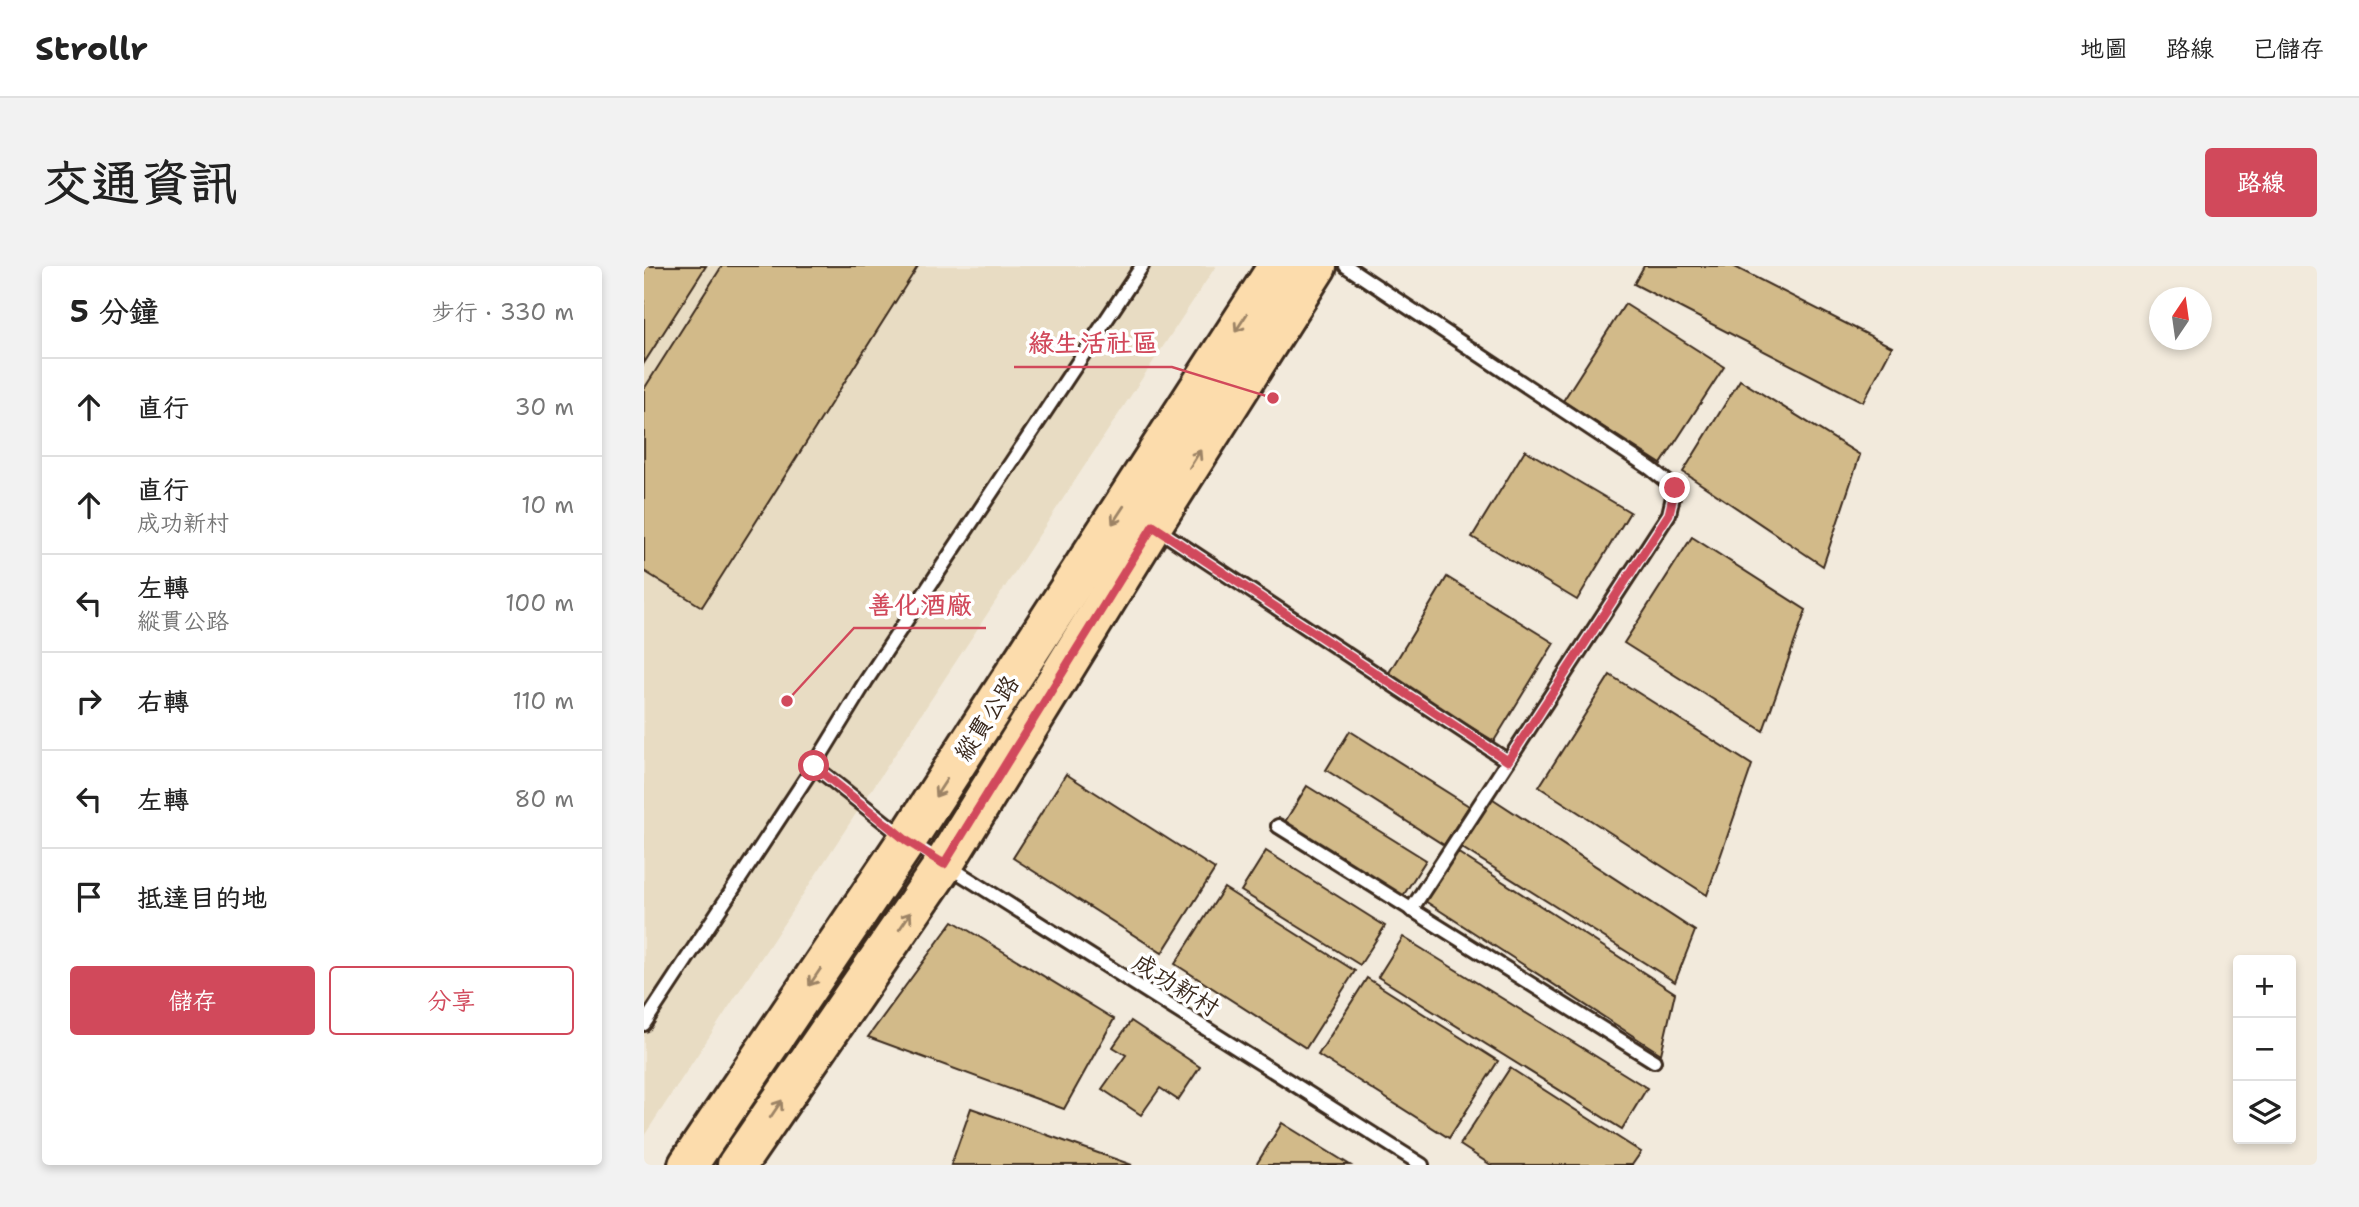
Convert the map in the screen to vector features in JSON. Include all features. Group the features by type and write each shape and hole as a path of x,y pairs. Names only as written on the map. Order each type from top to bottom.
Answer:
{"main road":[{"name":"縱貫公路","path":"688,1165 907,841 1278,266"},
{"name":"縱貫公路","path":"737,1165 944,864 1317,266"}],"lane":[{"path":"644,1024 814,766 866,681 1142,266"},
{"path":"1346,266 1650,468 1675,488 1669,514 1411,910"},
{"path":"1153,526 1508,761"},
{"name":"成功新村","path":"814,766 907,841 1422,1165"},
{"path":"1278,826 1654,1061"}],"shaded area":[{"path":"644,266 1216,266 644,1136"}],"building":[{"path":"644,266 706,266 644,363"},
{"path":"722,266 918,266 702,607 644,571 644,389"},
{"path":"1644,266 1733,266 1892,347 1863,402 1634,284"},
{"path":"1625,304 1724,367 1661,464 1563,401"},
{"path":"1740,380 1860,455 1823,566 1683,472"},
{"path":"1525,450 1630,512 1577,600 1472,537"},
{"path":"1692,537 1806,610 1763,731 1624,643"},
{"path":"1447,577 1554,643 1494,741 1387,676"},
{"path":"1610,675 1752,765 1707,895 1539,787"},
{"path":"1350,731 1469,806 1444,845 1326,770"},
{"path":"1066,774 1215,869 1162,953 1013,858"},
{"path":"1307,786 1426,860 1401,899 1283,825"},
{"path":"1490,797 1695,931 1675,982 1459,846"},
{"path":"1266,851 1385,926 1360,965 1241,891"},
{"path":"1457,852 1675,993 1661,1054 1425,901"},
{"path":"1224,888 1355,971 1306,1048 1175,964"},
{"path":"953,921 1114,1019 1064,1109 868,1037"},
{"path":"1403,937 1647,1088 1622,1129 1378,977"},
{"path":"1367,978 1498,1061 1449,1138 1318,1055"},
{"path":"1131,1021 1200,1067 1178,1100 1160,1088 1141,1115 1102,1089 1126,1055 1113,1047"},
{"path":"1510,1068 1641,1152 1632,1165 1491,1165 1460,1145"},
{"path":"971,1108 1132,1165 951,1165"},
{"path":"1282,1123 1350,1165 1256,1165"}],"place":[{"name":"綠生活社區","path":"1273,398"},
{"name":"善化酒廠","path":"787,701"}],"route":[{"path":"814,766 907,841 944,864 1153,526 1508,761 1669,514 1675,488"}]}
